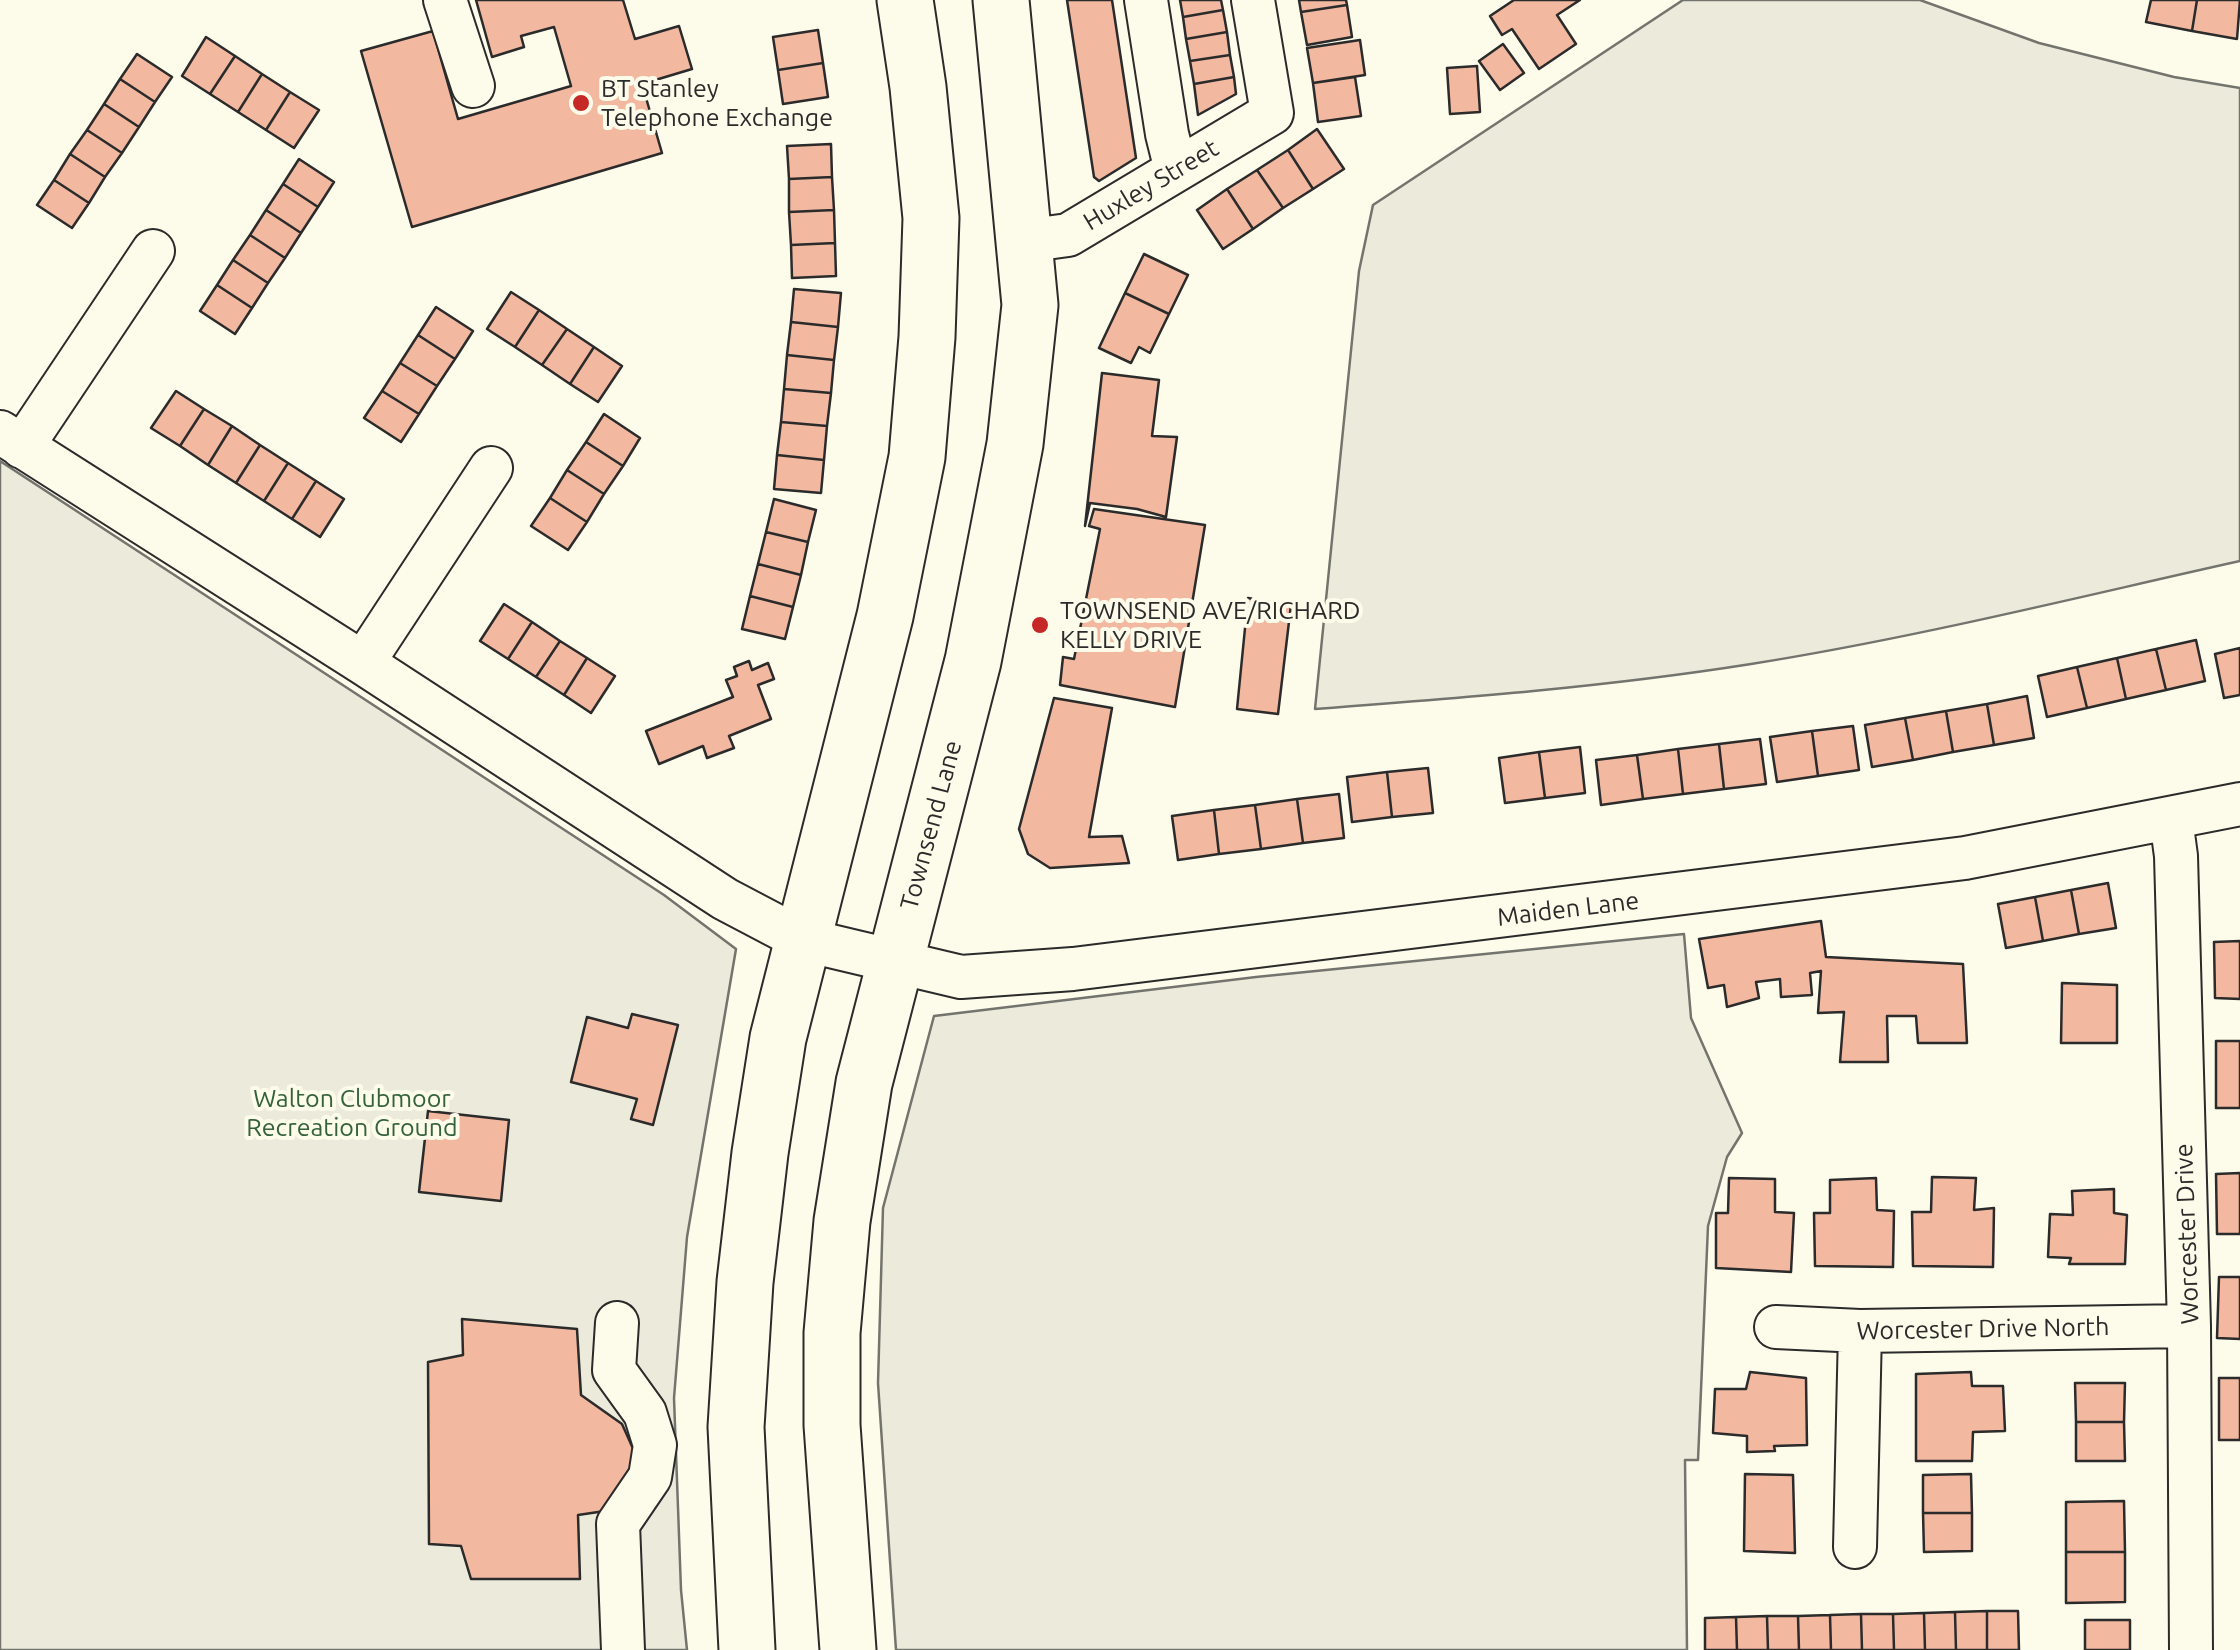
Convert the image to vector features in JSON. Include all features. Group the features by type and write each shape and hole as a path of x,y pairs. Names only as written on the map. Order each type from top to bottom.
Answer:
{"main road":[{"path":"747,1650 736,1427 745,1282 778,1038 884,616 916,457 927,337 931,218 905,0"},
{"name":"Townsend Lane","path":"848,1650 832,1425 832,1333 842,1222 864,1082 973,661 1015,444 1030,306 1002,0"}],"street":[{"path":"446,0 473,86"},
{"path":"1146,0 1176,170"},
{"name":"Huxley Street","path":"1024,241 1068,234 1272,113 1252,0"},
{"path":"11,440 153,251"},
{"name":"Maiden Lane","path":"11,440 363,663 724,900 801,939 961,977 1073,970 1946,860 2240,804"},
{"path":"363,663 491,468"},
{"name":"Worcester Drive","path":"2171,819 2176,856 2190,1326 2191,1650"},
{"path":"617,1323 614,1370 645,1413 655,1445 650,1477 618,1524 623,1650"},
{"name":"Worcester Drive North","path":"1776,1327 1860,1331 2190,1326"},
{"path":"1856,1547 1860,1331"}],"green space":[{"path":"1683,0 1920,0 2039,43 2174,77 2240,88 2240,561 1935,629 1751,664 1588,685 1315,709 1359,271 1373,205"},
{"name":"Walton Clubmoor Recreation Ground","path":"0,461 664,895 736,949 687,1237 674,1398 687,1650 0,1650"},
{"path":"1684,934 1691,1018 1742,1133 1727,1157 1708,1226 1698,1460 1685,1460 1687,1650 896,1650 878,1383 883,1208 934,1016 1256,977"}],"building":[{"name":"BT Stanley Telephone Exchange","path":"476,0 623,0 635,39 679,26 692,69 642,84 662,153 412,227 361,51 433,31 458,119 571,86 554,27 521,36 524,47 492,57"},
{"path":"1067,0 1112,0 1136,158 1099,181 1094,177"},
{"path":"1180,0 1221,0 1223,10 1183,17"},
{"path":"1299,0 1346,0 1347,5 1301,12"},
{"path":"1514,0 1580,0 1557,15 1576,44 1539,69 1512,29 1502,35 1490,16"},
{"path":"2151,0 2197,0 2192,31 2146,22"},
{"path":"2197,0 2240,0 2237,39 2192,31"},
{"path":"1347,5 1352,37 1307,45 1301,12"},
{"path":"1223,10 1227,32 1186,39 1183,17"},
{"path":"818,30 823,63 778,70 773,37"},
{"path":"1227,32 1230,55 1190,61 1186,39"},
{"path":"206,37 235,56 210,94 182,76"},
{"path":"1360,40 1365,75 1313,83 1307,48"},
{"path":"1503,44 1524,73 1500,90 1479,61"},
{"path":"137,54 172,77 155,102 120,79"},
{"path":"1230,55 1234,77 1194,84 1190,61"},
{"path":"235,56 262,74 238,112 210,94"},
{"path":"823,63 828,97 783,104 778,70"},
{"path":"1477,66 1480,112 1450,114 1447,68"},
{"path":"262,74 290,92 266,130 238,112"},
{"path":"1234,77 1236,94 1198,115 1194,84"},
{"path":"1355,77 1361,116 1318,122 1313,83"},
{"path":"120,79 155,102 139,127 104,104"},
{"path":"290,92 319,110 294,148 266,130"},
{"path":"104,104 139,127 122,153 87,130"},
{"path":"1317,129 1344,169 1313,189 1288,150"},
{"path":"87,130 122,153 105,177 70,154"},
{"path":"831,144 832,177 789,179 787,146"},
{"path":"1288,150 1313,189 1283,208 1257,170"},
{"path":"70,154 105,177 89,203 54,180"},
{"path":"299,159 334,182 318,207 283,184"},
{"path":"1257,170 1283,208 1253,229 1227,189"},
{"path":"832,177 834,210 789,212 789,179"},
{"path":"54,180 89,203 72,228 37,205"},
{"path":"283,184 318,207 301,233 266,210"},
{"path":"1227,189 1253,229 1223,249 1197,210"},
{"path":"266,210 301,233 285,258 250,235"},
{"path":"834,210 835,243 791,245 789,212"},
{"path":"250,235 285,258 268,283 233,260"},
{"path":"835,243 836,276 792,278 791,245"},
{"path":"1144,254 1188,275 1169,314 1125,293"},
{"path":"233,260 268,283 252,308 217,285"},
{"path":"217,285 252,308 235,334 200,311"},
{"path":"794,289 841,293 838,327 791,322"},
{"path":"511,292 539,310 515,347 487,329"},
{"path":"1125,293 1169,314 1150,353 1139,347 1131,363 1099,348"},
{"path":"436,307 473,331 455,359 418,335"},
{"path":"539,310 567,329 542,365 515,347"},
{"path":"791,322 838,327 834,360 787,355"},
{"path":"567,329 594,347 570,384 542,365"},
{"path":"418,335 455,359 437,386 400,363"},
{"path":"594,347 622,366 598,402 570,384"},
{"path":"787,355 834,360 831,393 784,389"},
{"path":"400,363 437,386 419,414 382,391"},
{"path":"1102,373 1159,380 1152,436 1177,437 1166,517 1090,503 1085,526"},
{"path":"784,389 831,393 827,426 781,422"},
{"path":"176,391 204,409 180,446 151,428"},
{"path":"382,391 419,414 401,442 364,418"},
{"path":"204,409 232,426 208,465 180,446"},
{"path":"604,414 640,438 623,466 586,442"},
{"path":"781,422 827,426 824,460 777,455"},
{"path":"232,426 260,445 236,483 208,465"},
{"path":"586,442 623,466 604,494 567,470"},
{"path":"260,445 288,463 264,501 236,483"},
{"path":"777,455 824,460 821,493 774,489"},
{"path":"288,463 316,481 292,519 264,501"},
{"path":"567,470 604,494 587,522 550,498"},
{"path":"316,481 344,499 320,537 292,519"},
{"path":"550,498 587,522 568,550 531,526"},
{"path":"774,499 816,510 808,542 766,532"},
{"path":"1094,509 1205,525 1175,707 1060,685 1063,657 1074,659 1100,529 1089,526"},
{"path":"766,532 808,542 801,575 758,564"},
{"path":"758,564 801,575 793,607 750,596"},
{"path":"750,596 793,607 785,639 742,629"},
{"path":"1248,598 1291,605 1278,714 1237,709"},
{"path":"504,604 532,622 508,659 480,641"},
{"path":"532,622 560,641 536,677 508,659"},
{"path":"2196,640 2205,681 2166,690 2156,649"},
{"path":"560,641 587,658 564,695 536,677"},
{"path":"2240,648 2240,695 2224,698 2215,654"},
{"path":"2156,649 2166,690 2126,699 2117,658"},
{"path":"587,658 615,676 591,713 564,695"},
{"path":"2117,658 2126,699 2087,708 2077,667"},
{"path":"749,661 752,670 768,663 774,679 758,685 771,719 729,736 734,748 707,758 703,746 659,764 646,731 733,697 726,680 737,676 734,667"},
{"path":"2077,667 2087,708 2047,717 2038,676"},
{"path":"2027,696 2034,738 1994,745 1987,704"},
{"path":"1054,698 1112,708 1089,837 1122,836 1129,863 1050,868 1028,854 1019,829"},
{"path":"1987,704 1994,745 1953,752 1946,711"},
{"path":"1946,711 1953,752 1913,760 1905,718"},
{"path":"1905,718 1913,760 1872,767 1865,725"},
{"path":"1853,726 1859,770 1818,776 1812,731"},
{"path":"1812,731 1818,776 1777,782 1770,737"},
{"path":"1760,739 1766,784 1724,789 1719,744"},
{"path":"1719,744 1724,789 1683,794 1678,749"},
{"path":"1580,747 1585,793 1545,798 1539,752"},
{"path":"1678,749 1683,794 1643,799 1637,755"},
{"path":"1539,752 1545,798 1505,803 1499,758"},
{"path":"1637,755 1643,799 1601,805 1596,760"},
{"path":"1428,768 1433,813 1392,817 1387,772"},
{"path":"1387,772 1392,817 1352,822 1347,777"},
{"path":"1339,794 1344,838 1303,843 1297,799"},
{"path":"1297,799 1303,843 1261,849 1255,805"},
{"path":"1255,805 1261,849 1219,854 1214,810"},
{"path":"1214,810 1219,854 1178,860 1172,816"},
{"path":"2108,883 2116,928 2079,934 2071,890"},
{"path":"2071,890 2079,934 2043,941 2035,897"},
{"path":"2035,897 2043,941 2006,948 1998,904"},
{"path":"1821,921 1826,957 1963,964 1967,1043 1918,1043 1916,1016 1887,1016 1888,1062 1840,1062 1844,1012 1818,1013 1821,971 1810,973 1812,995 1781,997 1780,979 1756,982 1759,998 1727,1007 1724,985 1708,988 1699,939"},
{"path":"2240,941 2240,999 2215,998 2214,942"},
{"path":"2062,983 2117,985 2117,1043 2061,1043"},
{"path":"632,1014 678,1025 653,1125 631,1119 637,1099 571,1082 587,1017 628,1028"},
{"path":"2216,1041 2240,1041 2240,1108 2216,1108"},
{"path":"428,1111 509,1120 501,1201 419,1192"},
{"path":"2240,1173 2240,1234 2217,1234 2216,1174"},
{"path":"1932,1177 1976,1178 1974,1210 1994,1208 1993,1267 1913,1266 1912,1212 1931,1212"},
{"path":"1729,1178 1775,1179 1775,1212 1794,1213 1791,1272 1716,1268 1716,1213 1728,1213"},
{"path":"1876,1178 1877,1210 1894,1211 1893,1267 1815,1266 1814,1213 1830,1213 1830,1180"},
{"path":"2114,1189 2114,1213 2127,1215 2125,1264 2069,1264 2071,1258 2048,1257 2050,1214 2073,1215 2072,1191"},
{"path":"2219,1277 2240,1277 2240,1339 2217,1338"},
{"path":"462,1319 577,1329 581,1395 622,1424 639,1462 605,1511 578,1515 580,1579 471,1579 461,1546 429,1544 428,1362 463,1355"},
{"path":"1750,1372 1806,1378 1807,1445 1747,1452 1747,1436 1713,1433 1715,1389 1746,1389"},
{"path":"1971,1372 1972,1386 2003,1386 2005,1431 1973,1432 1972,1461 1916,1461 1916,1374"},
{"path":"2219,1378 2240,1378 2240,1440 2219,1440"},
{"path":"2075,1383 2125,1383 2124,1422 2076,1422"},
{"path":"2076,1422 2124,1422 2125,1461 2076,1461"},
{"path":"1745,1474 1793,1475 1795,1553 1744,1551"},
{"path":"1971,1474 1972,1513 1923,1513 1923,1475"},
{"path":"2124,1501 2125,1552 2066,1552 2066,1502"},
{"path":"1923,1513 1972,1513 1972,1551 1924,1552"},
{"path":"2066,1552 2125,1552 2125,1602 2066,1603"},
{"path":"1987,1611 2018,1611 2019,1650 1987,1650"},
{"path":"1987,1611 1987,1650 1956,1650 1955,1612"},
{"path":"1955,1612 1956,1650 1925,1650 1924,1613"},
{"path":"1924,1613 1925,1650 1894,1650 1893,1614"},
{"path":"1861,1614 1893,1614 1894,1650 1862,1650"},
{"path":"1861,1614 1862,1650 1831,1650 1830,1615"},
{"path":"1830,1615 1831,1650 1799,1650 1798,1616"},
{"path":"1767,1616 1798,1616 1799,1650 1768,1650"},
{"path":"1767,1616 1768,1650 1737,1650 1736,1617"},
{"path":"1736,1617 1737,1650 1705,1650 1705,1618"},
{"path":"2085,1620 2130,1620 2130,1650 2085,1650"}],"place":[{"name":"BT Stanley Telephone Exchange","path":"581,103"},
{"name":"TOWNSEND AVE/RICHARD KELLY DRIVE","path":"1040,625"}]}
